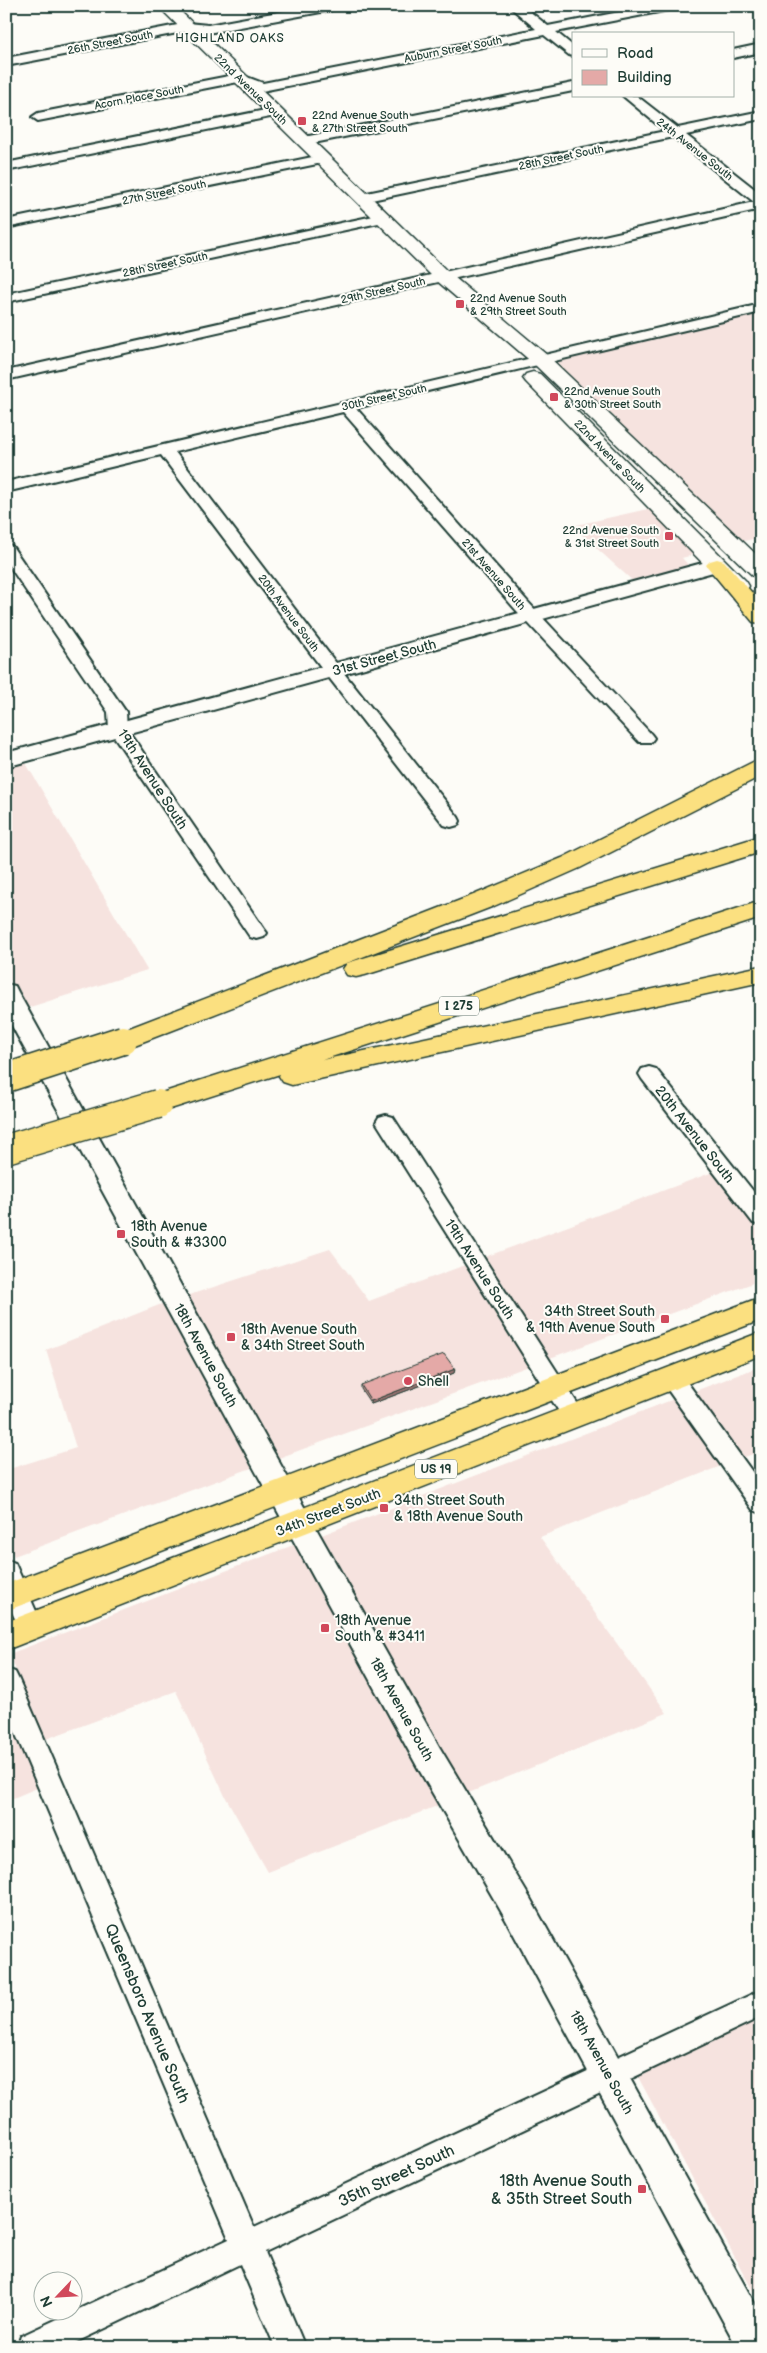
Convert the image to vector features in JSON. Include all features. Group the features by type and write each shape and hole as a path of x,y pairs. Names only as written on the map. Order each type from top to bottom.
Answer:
{"highway":[{"path":"717,565 761,617"},
{"path":"122,1040 485,900 579,859 761,767"},
{"path":"6,1078 122,1040 761,844"},
{"name":"I 275","path":"6,1149 158,1104 761,909"},
{"path":"158,1104 761,974"},
{"name":"US 19","path":"10,1587 281,1492 761,1308"},
{"name":"34th Street South","path":"18,1632 761,1342"}],"main road":[{"name":"22nd Avenue South","path":"166,6 442,276 541,360 756,560"},
{"name":"22nd Avenue South","path":"442,276 520,365 761,609"},
{"name":"31st Street South","path":"717,565 756,560"}],"street":[{"name":"26th Street South","path":"6,62 188,27 208,30 332,6"},
{"path":"515,6 572,51"},
{"name":"Auburn Street South","path":"240,78 262,87 669,6"},
{"path":"734,54 761,48"},
{"name":"Acorn Place South","path":"38,117 240,78"},
{"path":"304,140 572,87"},
{"name":"24th Avenue South","path":"631,98 761,201"},
{"path":"6,167 275,112"},
{"name":"28th Street South","path":"362,198 761,116"},
{"name":"27th Street South","path":"6,224 322,159"},
{"name":"29th Street South","path":"6,376 761,205"},
{"name":"28th Street South","path":"6,298 383,218"},
{"name":"30th Street South","path":"6,487 761,308"},
{"name":"21st Avenue South","path":"346,406 532,617 645,738"},
{"name":"20th Avenue South","path":"165,449 333,671 451,821"},
{"name":"19th Avenue South","path":"6,549 118,712 118,729 257,933"},
{"name":"31st Street South","path":"6,760 717,565"},
{"name":"18th Avenue South","path":"6,992 429,1758 518,1908 758,2347"},
{"name":"20th Avenue South","path":"649,1074 761,1217"},
{"name":"19th Avenue South","path":"386,1122 573,1415"},
{"path":"671,1377 761,1503"},
{"path":"10,1587 18,1632"},
{"name":"Queensboro Avenue South","path":"6,1680 290,2347"},
{"name":"35th Street South","path":"32,2347 761,2003"}],"shaded area":[{"path":"761,312 761,537 740,542 551,362"},
{"path":"652,508 696,554 682,558 691,568 635,583 572,526"},
{"path":"24,760 147,970 27,1008 6,972 6,765"},
{"path":"713,1172 761,1233 761,1280 550,1358 485,1257"},
{"path":"330,1249 369,1301 465,1265 529,1366 276,1459 186,1296"},
{"path":"164,1303 254,1467 14,1556 6,1540 6,1470 76,1448 46,1350"},
{"path":"761,1366 761,1451 742,1458 695,1391"},
{"path":"674,1399 721,1466 540,1537 667,1713 466,1794 319,1536"},
{"path":"296,1544 442,1804 268,1872 225,1796 176,1691 46,1739 9,1654"},
{"path":"6,1715 37,1788 6,1801"},
{"path":"761,2017 761,2306 637,2075"}],"building":[{"name":"Shell","path":"444,1354 455,1369 371,1401 361,1385"}],"place":[{"name":"22nd Avenue South & 27th Street South","path":"302,121"},
{"name":"22nd Avenue South & 29th Street South","path":"460,304"},
{"name":"22nd Avenue South & 30th Street South","path":"554,397"},
{"name":"22nd Avenue South & 31st Street South","path":"669,536"},
{"name":"18th Avenue South & #3300","path":"121,1234"},
{"name":"34th Street South & 19th Avenue South","path":"665,1319"},
{"name":"18th Avenue South & 34th Street South","path":"231,1337"},
{"name":"Shell","path":"408,1381"},
{"name":"34th Street South & 18th Avenue South","path":"384,1508"},
{"name":"18th Avenue South & #3411","path":"325,1628"},
{"name":"18th Avenue South & 35th Street South","path":"642,2189"}],"district":[{"name":"HIGHLAND OAKS","path":"230,38"}]}
